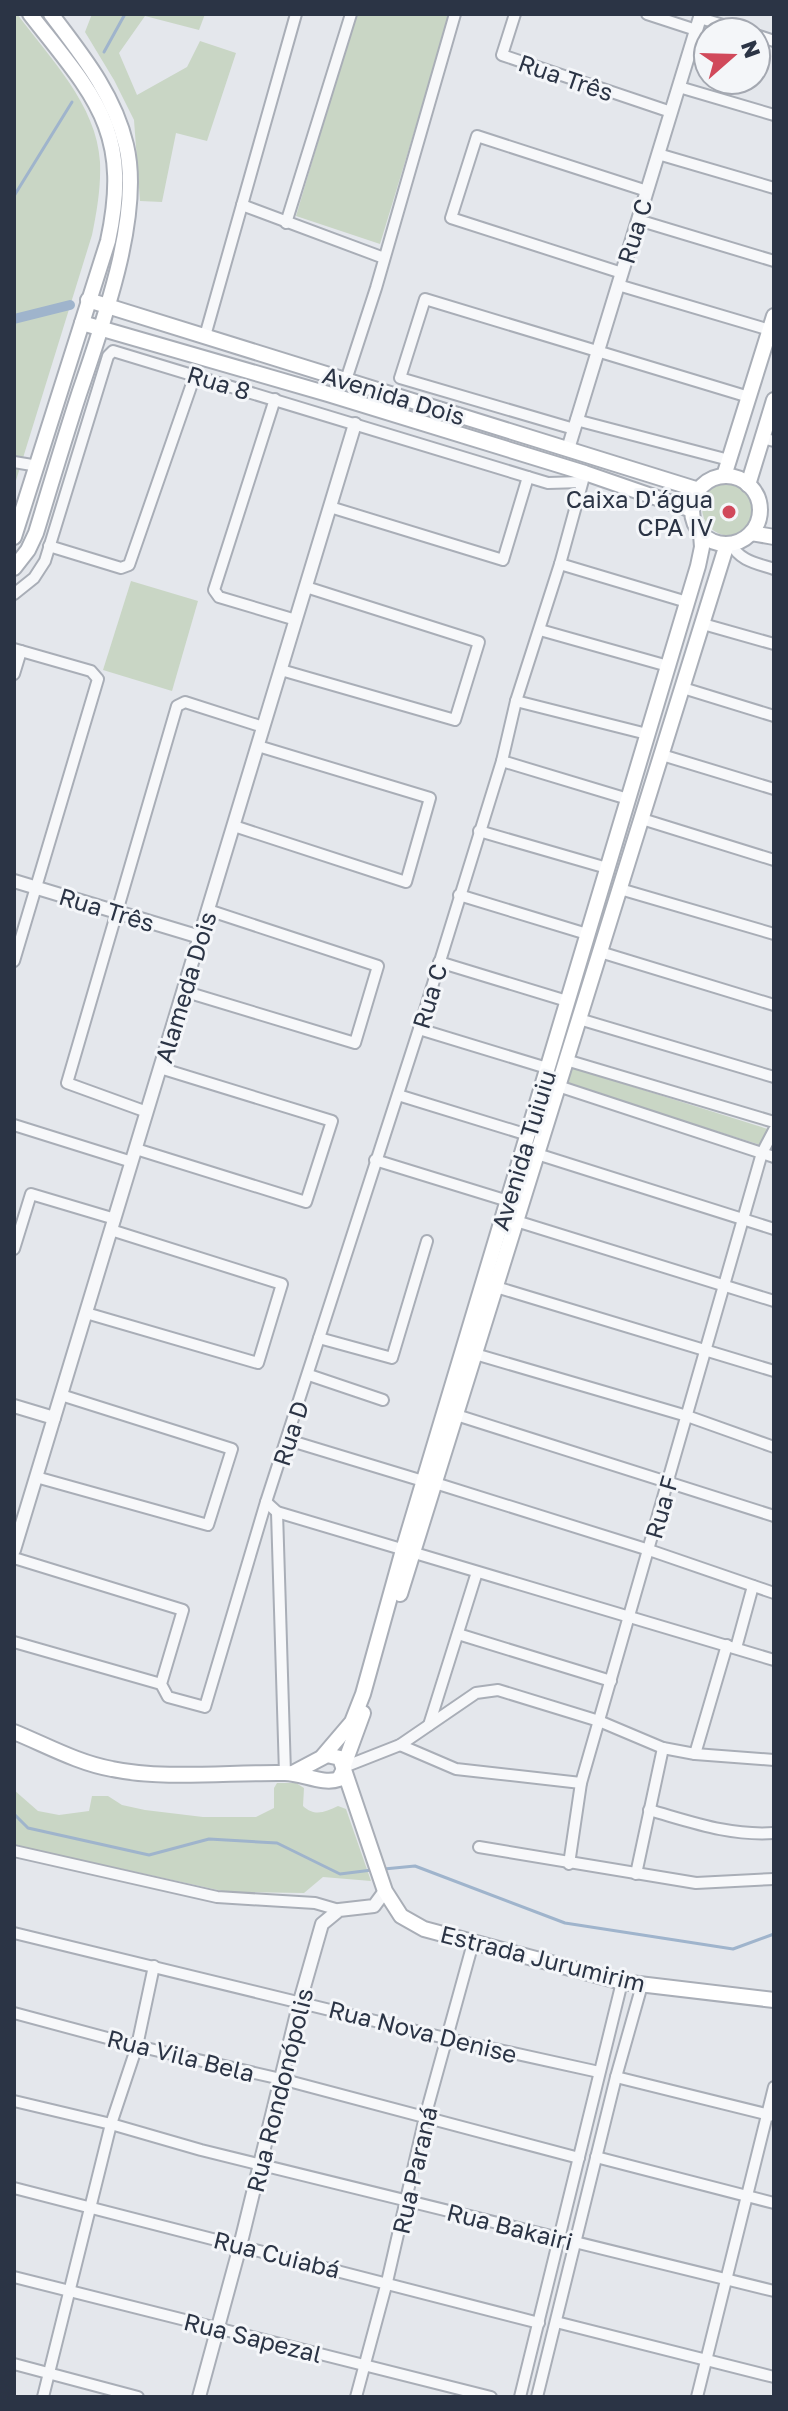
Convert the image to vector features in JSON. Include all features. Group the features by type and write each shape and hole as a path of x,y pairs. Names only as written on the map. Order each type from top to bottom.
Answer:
{"main road":[{"path":"14,537 113,220 116,173 108,129 91,79 30,14"},
{"path":"14,568 36,533 102,328 126,224 131,174 119,119 51,14"},
{"name":"Avenida Dois","path":"88,300 699,490"},
{"name":"Avenida Dois","path":"82,323 328,394 692,510"},
{"path":"724,476 772,323"},
{"path":"748,485 768,440 774,400"},
{"path":"751,533 759,517 759,508 758,500 748,485 724,476 715,478 699,490 692,510 701,534 718,543 729,544 751,533 774,537"},
{"path":"759,508 774,514"},
{"name":"Avenida Tuiuiu","path":"450,1413 475,1354 496,1287 508,1201 687,602 702,547 701,534"},
{"name":"Avenida Tuiuiu","path":"322,1757 352,1722 363,1694 504,1237 516,1221 729,544"},
{"path":"597,902 614,908"},
{"name":"Avenida Tuiuiu","path":"344,1767 354,1744 408,1551"},
{"path":"14,1732 78,1759 111,1769 140,1773 289,1773 327,1781 339,1779 344,1767"},
{"path":"289,1773 322,1757 334,1755 344,1767 383,1888"},
{"path":"322,1757 317,1770 357,1811"},
{"name":"Estrada Jurumirim","path":"383,1888 401,1916 424,1929 622,1982 774,2000"}],"street":[{"path":"205,336 296,14"},
{"path":"286,223 351,14"},
{"path":"346,380 455,14"},
{"name":"Rua Três","path":"515,14 502,55 671,112"},
{"path":"647,14 692,20"},
{"name":"Rua C","path":"568,449 692,44"},
{"path":"679,87 774,115"},
{"path":"647,191 477,136 451,218 620,279 772,323"},
{"path":"658,154 774,188"},
{"path":"242,205 384,258"},
{"path":"638,220 774,261"},
{"path":"729,460 575,425 400,378 425,299 749,397"},
{"path":"148,360 152,342"},
{"name":"Rua 8","path":"14,594 34,578 45,561 108,356 115,351 548,483 584,478"},
{"path":"219,382 225,363"},
{"path":"49,546 121,568 129,565 195,375"},
{"path":"322,413 328,394"},
{"path":"275,399 214,590 219,597 296,620"},
{"name":"Alameda Dois","path":"14,1550 355,424"},
{"path":"14,462 38,466"},
{"path":"330,507 503,560 528,477"},
{"path":"584,478 560,564 687,602"},
{"path":"729,544 745,560 774,569"},
{"name":"Rua C","path":"375,1160 419,1029 560,564"},
{"path":"281,670 455,720 479,642 306,587"},
{"path":"703,624 774,644"},
{"path":"540,630 668,666"},
{"path":"14,674 18,650 91,671 97,677 14,961"},
{"path":"683,688 774,716"},
{"path":"516,701 647,734"},
{"path":"147,1112 67,1083 179,704 185,702 263,727"},
{"path":"234,826 406,882 430,798 258,746"},
{"path":"662,755 774,789"},
{"path":"502,761 628,799"},
{"path":"642,819 774,860"},
{"path":"479,831 607,868"},
{"name":"Rua Três","path":"14,881 200,937"},
{"path":"620,889 774,934"},
{"path":"459,895 587,934"},
{"path":"183,991 355,1043 375,979 378,966 208,910"},
{"path":"600,952 774,1005"},
{"path":"439,962 567,1001"},
{"path":"579,1019 774,1077"},
{"path":"419,1029 547,1068"},
{"path":"566,1060 774,1122"},
{"path":"14,1125 306,1202 332,1121 160,1068"},
{"path":"558,1086 774,1157"},
{"path":"398,1095 528,1135"},
{"name":"Rua F","path":"569,1864 581,1783 762,1153 774,1130"},
{"path":"537,1154 774,1229"},
{"path":"375,1160 508,1201"},
{"name":"Rua D","path":"161,1684 168,1697 205,1707 266,1502 309,1375 375,1160"},
{"path":"14,1249 31,1194 282,1284 258,1363 86,1313"},
{"path":"516,1221 774,1301"},
{"path":"319,1338 392,1358 427,1241"},
{"path":"496,1287 774,1371"},
{"path":"475,1354 687,1416 774,1447"},
{"path":"309,1375 383,1400"},
{"path":"36,1477 208,1525 232,1449 61,1395"},
{"path":"14,1406 54,1418"},
{"path":"450,1413 774,1516"},
{"path":"288,1440 649,1550 774,1593"},
{"path":"266,1502 277,1512 774,1660"},
{"path":"277,1512 289,1773"},
{"path":"14,1558 183,1610 161,1684 14,1642"},
{"path":"429,1725 477,1572"},
{"path":"695,1754 753,1586"},
{"path":"458,1634 611,1681"},
{"path":"344,1767 400,1745 485,1690 498,1690 599,1721 663,1748 695,1754 774,1760"},
{"path":"400,1745 456,1769 581,1783"},
{"path":"636,1874 663,1748"},
{"path":"649,1810 732,1833 774,1833"},
{"path":"479,1847 696,1883 774,1879"},
{"path":"14,1851 217,1897 315,1903 339,1910 374,1906 383,1888"},
{"name":"Rua Rondonópolis","path":"216,2329 322,1924 339,1910"},
{"name":"Rua Nova Denise","path":"14,1933 449,2039 599,2072"},
{"name":"Rua Paraná","path":"356,2397 387,2282 425,2117 473,1943"},
{"path":"43,2397 111,2124 137,2046 154,1966"},
{"path":"520,2397 622,1982"},
{"path":"537,2397 616,2077 642,1985"},
{"name":"Rua Vila Bela","path":"14,2013 137,2046 281,2079 579,2158"},
{"path":"616,2077 771,2115"},
{"path":"697,2397 771,2115 774,2087"},
{"name":"Rua Bakairi","path":"14,2101 774,2291"},
{"path":"596,2157 774,2203"},
{"name":"Rua Cuiabá","path":"14,2188 539,2323"},
{"name":"Rua Sapezal","path":"14,2277 491,2397"},
{"path":"556,2322 774,2377"},
{"path":"199,2397 216,2329"},
{"path":"14,2364 138,2397"}],"green space":[{"path":"14,14 57,65 81,101 97,141 100,171 92,235 14,487"},
{"path":"92,14 205,14 199,30 145,16 119,53 137,95 187,67 200,41 236,53 207,141 176,133 162,202 140,201 134,120 85,32"},
{"path":"356,14 450,14 380,244 296,216"},
{"path":"730,480 750,488 758,508 750,528 730,536 710,528 702,508 710,488"},
{"path":"131,581 198,601 172,691 103,670"},
{"path":"570,1067 774,1131 774,1149 565,1084"},
{"path":"277,1783 296,1783 304,1788 303,1806 312,1811 324,1812 338,1806 346,1809 371,1881 323,1877 304,1893 227,1892 14,1845 14,1790 38,1811 59,1815 89,1811 92,1796 108,1796 122,1805 145,1810 203,1817 256,1817 274,1808"}],"waterway":[{"path":"104,52 125,14"},
{"path":"14,196 72,102"},
{"path":"14,319 70,305"},
{"path":"14,1814 28,1828 149,1855 209,1839 277,1843 340,1874 372,1870"},
{"path":"384,1869 415,1866 565,1923 733,1949 774,1934"}],"place":[{"name":"Caixa D'água CPA IV","path":"729,512"}]}
